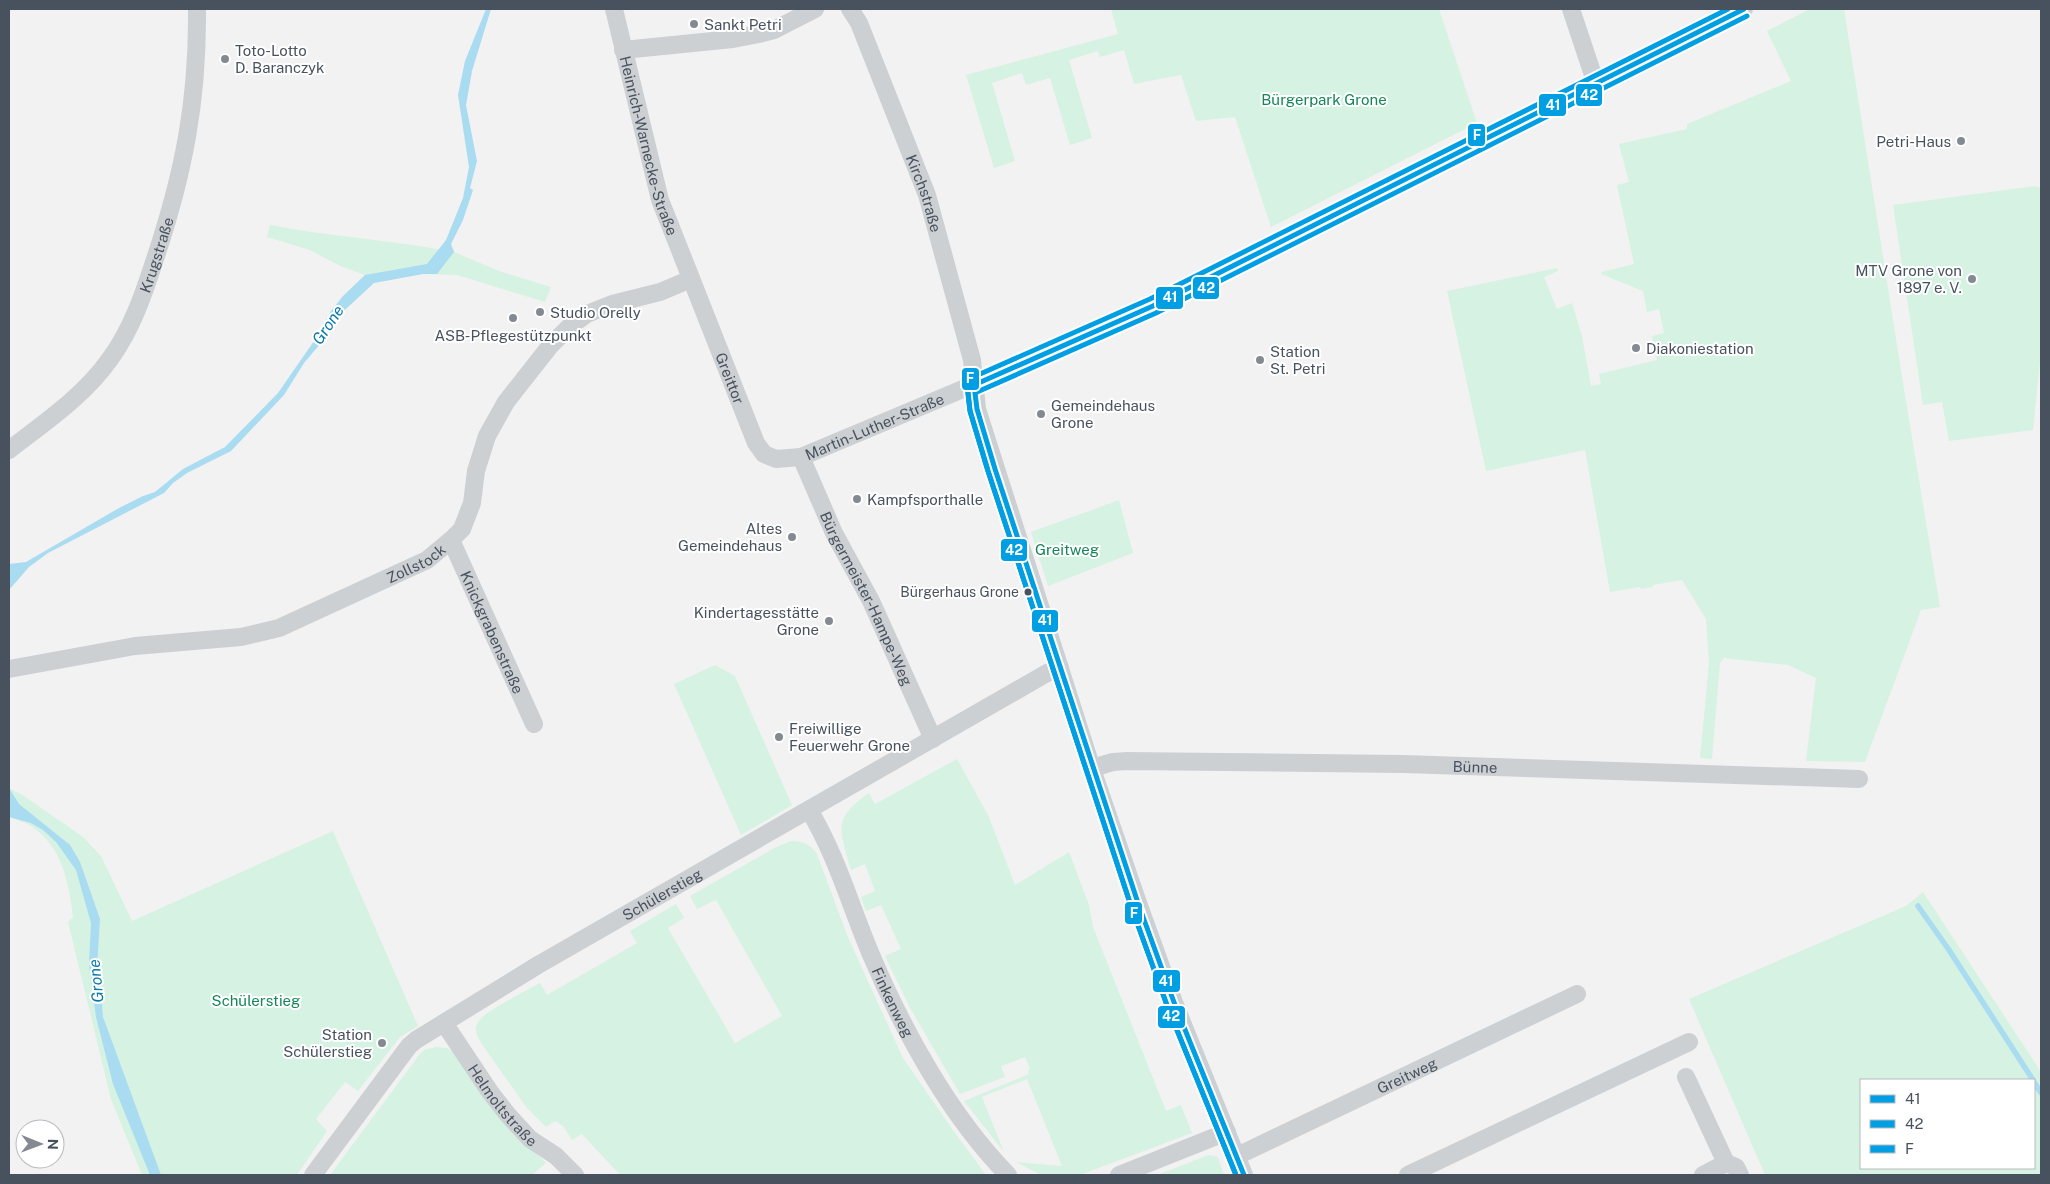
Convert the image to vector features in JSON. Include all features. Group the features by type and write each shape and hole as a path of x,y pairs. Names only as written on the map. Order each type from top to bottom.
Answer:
{"street":[{"name":"Krugstraße","path":"9,450 56,413 110,360 125,336 136,313 173,203 183,161 195,90 197,9"},
{"name":"Heinrich-Warnecke-Straße","path":"614,9 660,200 691,280"},
{"path":"623,50 733,39 759,34 774,30 815,9"},
{"name":"Kirchstraße","path":"850,9 859,23 927,195 972,360 974,385"},
{"path":"1571,9 1596,84"},
{"name":"Martin-Luther-Straße","path":"794,458 974,385 1153,306 1744,9"},
{"name":"Greittor","path":"691,280 756,443 764,454 776,460 794,458"},
{"name":"Zollstock","path":"9,669 135,646 241,637 279,628 427,560 462,529 468,519 476,471 487,436 506,402 550,346 570,326 587,314 612,304 660,292 691,280"},
{"path":"974,385 977,409 1092,768 1138,903 1174,1005 1244,1175"},
{"name":"Bürgermeister-Hampe-Weg","path":"794,458 871,601 934,739"},
{"name":"Knickgrabenstraße","path":"451,540 534,724"},
{"name":"Schülerstieg","path":"313,1175 409,1046 527,972 1047,673 1060,668"},
{"name":"Bünne","path":"1092,768 1113,762 1127,761 1403,764 1860,779"},
{"name":"Finkenweg","path":"809,810 827,844 872,958 916,1045 941,1088 969,1128 1008,1175"},
{"name":"Greitweg","path":"1237,1156 1577,994"},
{"name":"Helmoltstraße","path":"444,1023 476,1072 508,1115 530,1138 556,1156 575,1175"},
{"path":"1408,1175 1689,1042"},
{"path":"1686,1078 1726,1163"},
{"path":"1119,1175 1227,1132"},
{"path":"1703,1175 1726,1163 1736,1166 1740,1175"}],"green space":[{"name":"Bürgerpark Grone","path":"1111,9 1439,9 1477,123 1271,227 1235,117 1196,121 1181,75 1134,84 1124,50 1100,57 1098,51 1069,60 1092,138 1070,145 1050,78 1026,85 1022,73 992,83 1015,161 994,168 966,75 1118,34"},
{"path":"1810,9 1844,9 1940,607 1921,610 1865,762 1806,761 1816,678 1788,665 1724,658 1720,663 1712,759 1700,758 1709,663 1706,619 1682,580 1641,589 1640,587 1610,592 1585,450 1486,471 1447,291 1557,268 1558,271 1544,277 1557,309 1572,303 1582,336 1591,386 1601,384 1599,374 1657,360 1652,336 1664,333 1659,309 1647,312 1643,291 1601,274 1602,272 1634,264 1617,185 1629,182 1619,144 1687,129 1687,124 1791,81 1767,31"},
{"name":"MTV Grone von 1897 e. V.","path":"2035,186 2041,188 2041,352 2033,430 1949,441 1942,402 1923,405 1893,205"},
{"path":"270,225 454,252 499,271 551,287 545,302 457,275 423,274 375,282 365,275 340,266 310,250 267,237"},
{"name":"Greitweg","path":"1119,500 1133,553 1048,586 1031,532"},
{"path":"715,665 735,676 792,805 741,835 674,684"},
{"path":"957,759 989,817 1015,885 1069,852 1089,905 1093,927 1166,1111 1181,1105 1192,1133 1080,1175 1041,1175 1016,1162 1062,1166 1027,1079 982,1097 1004,1152 964,1101 1029,1074 1028,1070 1030,1069 1025,1057 1001,1066 1005,1077 960,1094 909,1006 885,956 901,949 881,905 866,911 861,897 875,891 865,864 851,870 842,835 844,818 849,810 869,793 875,804"},
{"name":"Schülerstieg","path":"9,788 24,796 83,837 101,856 132,921 333,831 418,1026 400,1037 358,1091 345,1082 316,1119 327,1131 297,1175 142,1175 111,1099 68,922 73,917 69,891 62,866 57,855 42,834 29,825 9,817"},
{"path":"792,841 806,844 817,854 847,935 903,1058 986,1175 620,1175 582,1134 572,1140 563,1126 555,1121 546,1127 527,1108 481,1043 477,1035 476,1026 489,1012 540,983 547,995 637,943 630,931 676,904 684,918 668,928 735,1043 782,1016 716,900 697,909 690,896 778,846"},
{"path":"1923,892 2041,1072 2041,1175 1765,1175 1689,999 1906,906"},
{"path":"436,1047 447,1048 453,1052 508,1124 546,1163 532,1175 330,1175 419,1055 424,1050"},
{"path":"1209,1155 1218,1157 1224,1175 1157,1175"}],"water":[{"name":"Grone","path":"486,9 491,9 472,71 466,105 477,161 470,188 473,190 463,220 451,244 454,252 437,274 423,274 374,283 334,320 320,344 304,363 284,395 231,451 187,473 173,483 164,493 48,553 29,567 9,590 9,564 26,562 119,508 155,492 183,469 225,447 278,393 314,341 331,311 343,296 365,275 427,264 446,240 463,198 469,167 458,95 465,61"},
{"name":"Grone","path":"9,788 19,804 70,845 80,862 100,919 97,967 103,1017 161,1175 150,1175 113,1084 96,1017 89,964 91,923 76,870 56,842 43,830 31,823 9,817"}],"waterway":[{"path":"1918,906 1949,950 2032,1079"},
{"path":"2035,1084 2041,1093"}],"transit line":[{"name":"F","path":"1236,1175 1168,1008 1131,906 988,471 970,411 967,382 971,378 1150,299 1728,9"},
{"name":"41","path":"974,385 1153,306 1744,9"},
{"name":"42","path":"977,392 1156,313 1747,16"},
{"name":"41","path":"974,385 977,409 995,469 1138,903 1175,1005 1244,1175"},
{"name":"42","path":"967,386 970,411 988,471 1131,906 1168,1008 1236,1175"}],"place":[{"name":"Sankt Petri","path":"694,24"},
{"name":"Toto-Lotto D. Baranczyk","path":"225,59"},
{"name":"Petri-Haus","path":"1961,141"},
{"name":"MTV Grone von 1897 e. V.","path":"1972,279"},
{"name":"Studio Orelly","path":"540,312"},
{"name":"ASB-Pflegestützpunkt","path":"513,318"},
{"name":"Diakoniestation","path":"1636,348"},
{"name":"Station St. Petri","path":"1260,360"},
{"name":"Gemeindehaus Grone","path":"1041,414"},
{"name":"Kampfsporthalle","path":"857,499"},
{"name":"Altes Gemeindehaus","path":"792,537"},
{"name":"Bürgerhaus Grone","path":"1028,592"},
{"name":"Kindertagesstätte Grone","path":"829,621"},
{"name":"Freiwillige Feuerwehr Grone","path":"779,737"},
{"name":"Station Schülerstieg","path":"382,1043"}]}
